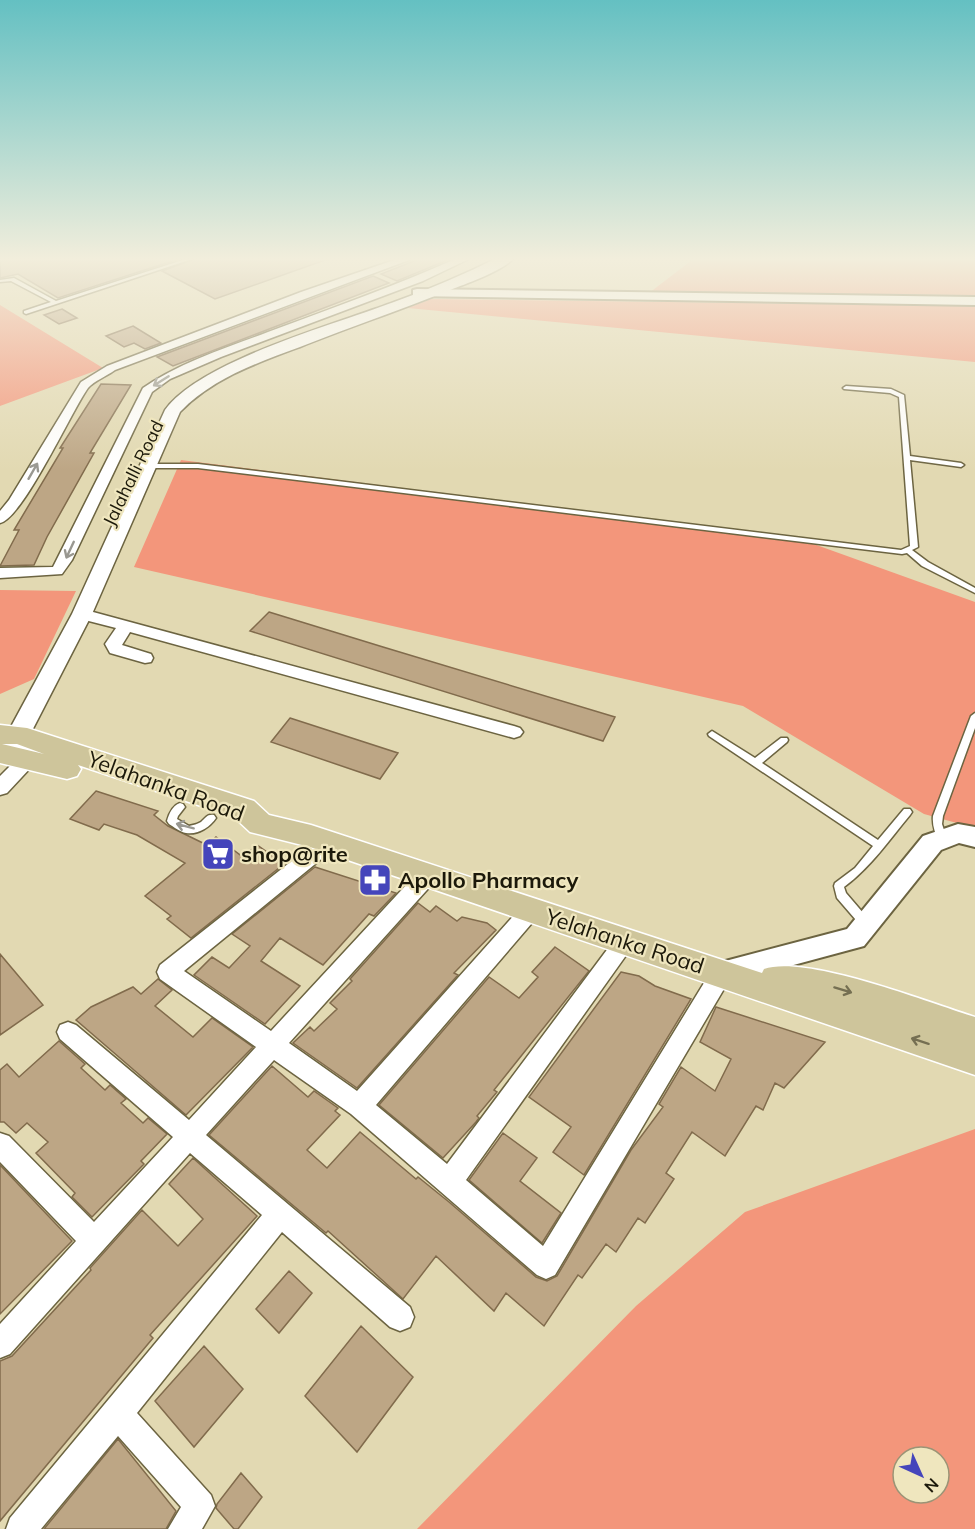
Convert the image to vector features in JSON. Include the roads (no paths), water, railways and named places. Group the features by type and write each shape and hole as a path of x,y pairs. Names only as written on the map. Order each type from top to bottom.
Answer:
{"main road":[{"name":"Jalahalli Road","path":"8,744 63,628 145,439 163,411 179,394 245,361 330,328"},
{"name":"Jalahalli Road","path":"8,744 82,614 146,466 173,410 186,394 203,383 245,363 333,328"},
{"path":"8,744 229,824 260,824"},
{"name":"Yelahanka Road","path":"8,744 244,809 260,824 329,842 723,972 975,1059"},
{"name":"Yelahanka Road","path":"723,972 836,987 975,1033"}],"street":[{"path":"0,519 15,502 85,384 120,365 215,328"},
{"path":"0,573 57,571 65,560 121,439 147,390 166,377 287,328"},
{"path":"82,614 514,732"},
{"path":"126,626 112,644 116,649 146,658"},
{"path":"0,788 8,744"},
{"path":"329,842 168,972 359,1106 546,1266 723,972 855,938 932,843 958,833 975,837"},
{"path":"0,1344 428,875"},
{"path":"359,1106 531,910"},
{"path":"449,1182 625,941"},
{"path":"68,1032 400,1317"},
{"path":"0,1145 94,1241"},
{"path":"21,1529 118,1414 279,1215"},
{"path":"118,1414 200,1506 183,1529"}],"lane":[{"path":"146,466 198,466 902,552 909,551 914,547 909,458 902,396 891,392 846,388"},
{"path":"909,458 961,465"},
{"path":"909,551 925,564 975,591"},
{"path":"942,839 937,824 938,816 975,716"},
{"path":"712,734 880,846"},
{"path":"756,763 784,740"},
{"path":"866,924 841,895 839,886 858,871 907,812"}],"place":[{"name":"shop@rite","path":"218,854"},
{"name":"Apollo Pharmacy","path":"375,880"}]}
